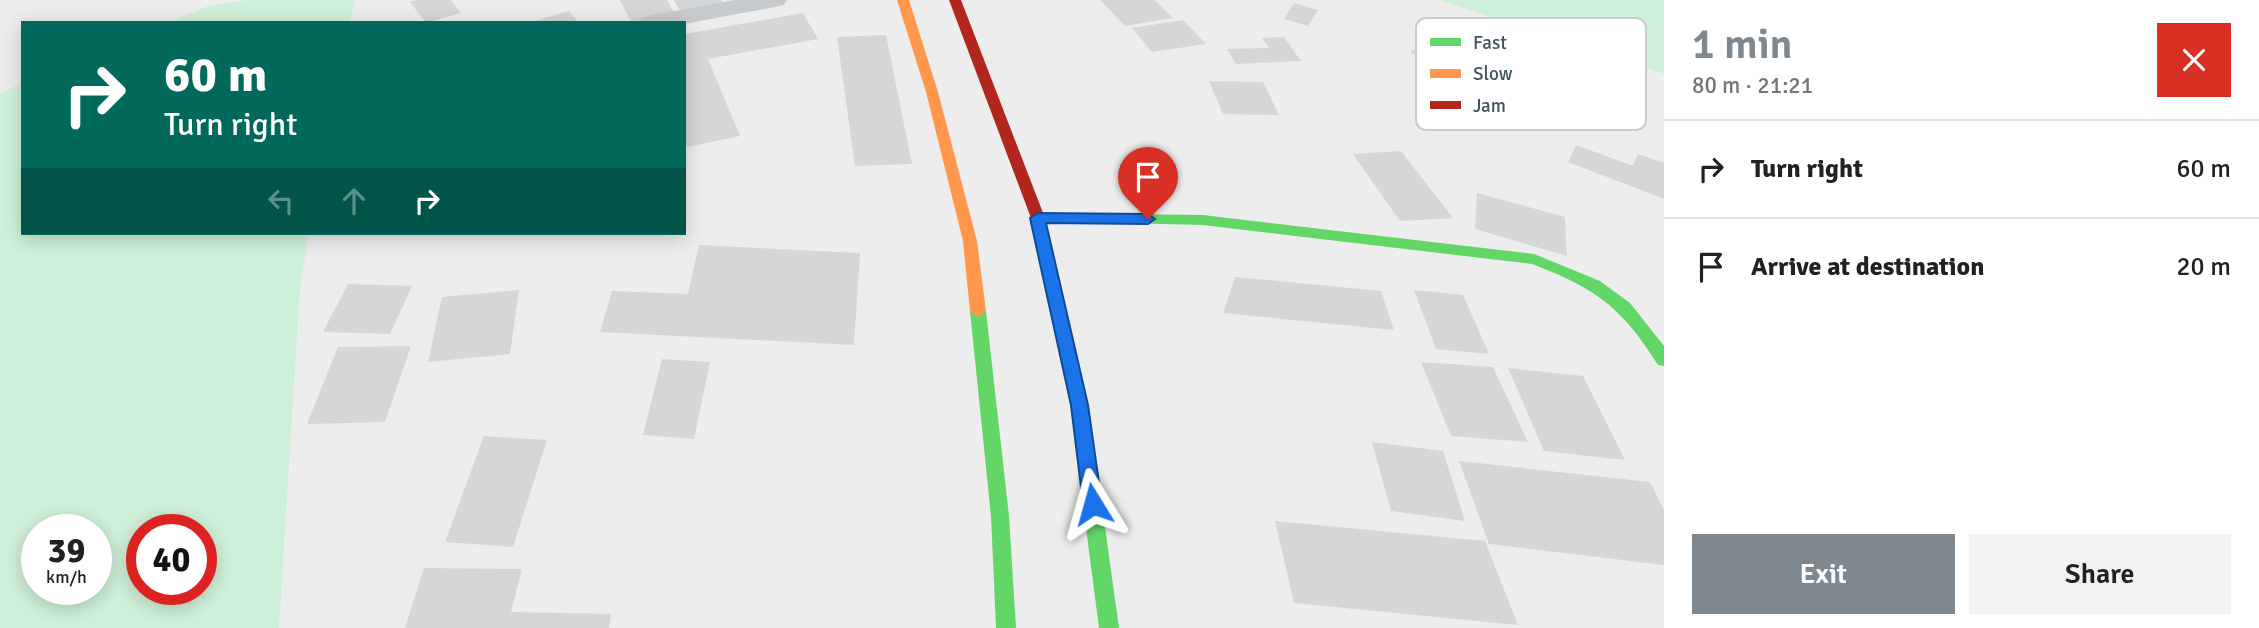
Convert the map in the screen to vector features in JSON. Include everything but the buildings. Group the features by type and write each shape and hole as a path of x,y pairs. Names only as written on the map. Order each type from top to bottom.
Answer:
{"street":[{"path":"662,21 775,0"},
{"path":"903,0 932,92 970,241 1000,516 1006,628"},
{"path":"955,0 1038,218 1079,405 1110,628"},
{"path":"1038,218 1203,220 1534,259 1582,276 1621,299 1648,332 1664,360"}],"green space":[{"path":"248,0 355,0 350,21 172,21 208,6"},
{"path":"1439,0 1664,0 1664,74 1646,68 1646,18 1494,18"},
{"path":"21,84 21,235 309,235 300,288 279,628 0,628 0,93"}],"traffic: fast":[{"path":"1038,218 1203,220 1534,259 1577,276 1610,295 1637,321 1664,360"},
{"path":"978,311 1000,516 1006,628"},
{"path":"1061,322 1079,405 1109,628"}],"traffic: slow":[{"path":"903,0 932,92 970,241 978,311"}],"traffic: jam":[{"path":"955,0 1038,218 1061,322"}],"route":[{"path":"1093,504 1079,405 1038,218 1148,219"}]}
